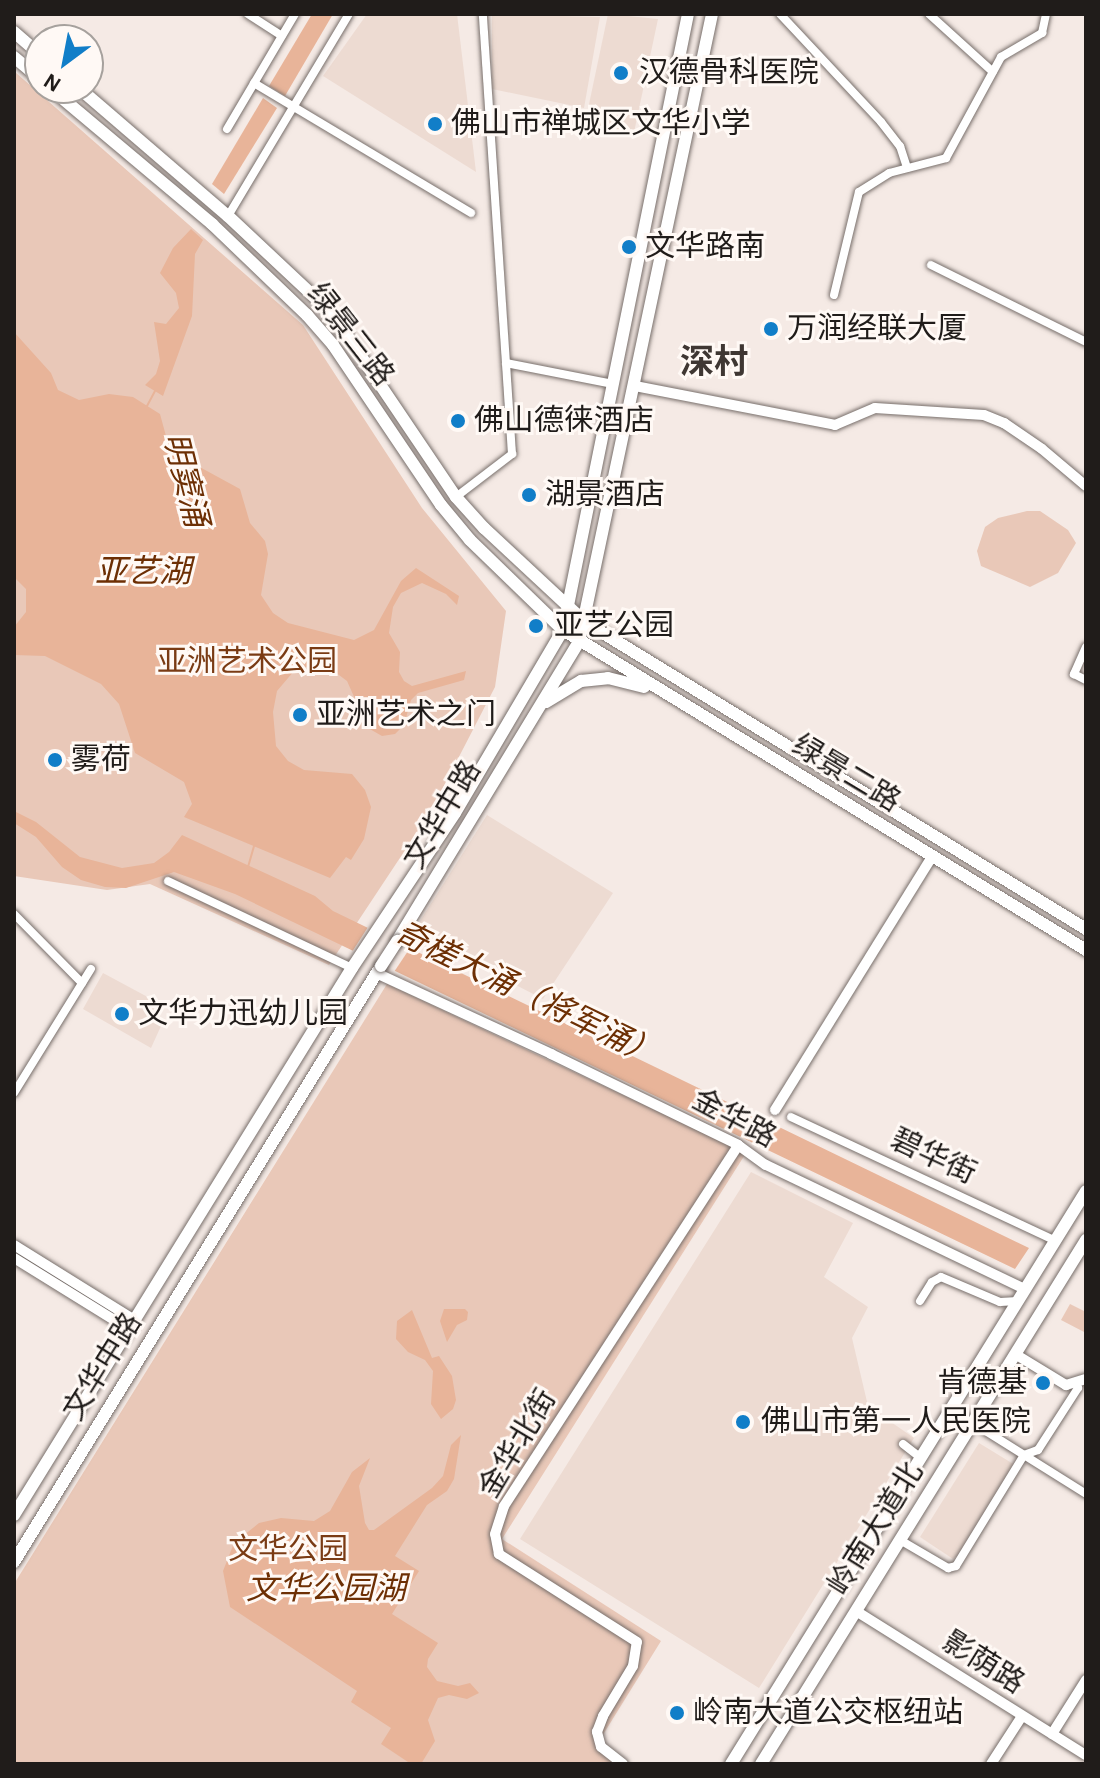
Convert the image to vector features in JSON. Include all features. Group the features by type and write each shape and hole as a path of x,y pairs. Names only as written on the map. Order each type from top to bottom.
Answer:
{"main road":[{"name":"文华中路","path":"14,1515 352,968 455,813 563,630 688,14"},
{"name":"文华中路","path":"14,1562 579,642 712,14"},
{"name":"绿景三路","path":"69,104 212,224 307,315 333,345 441,505 470,540 579,642"},
{"name":"绿景三路","path":"98,104 228,216 321,303 456,497 585,622"},
{"name":"绿景二路","path":"585,622 1086,929"},
{"name":"绿景二路","path":"579,642 1086,950"},
{"path":"537,709 559,692 581,681 608,678 636,683 668,696"},
{"name":"岭南大道北","path":"731,1764 1086,1191"},
{"name":"岭南大道北","path":"761,1764 1086,1240"}],"street":[{"path":"248,14 282,36"},
{"path":"227,129 295,14"},
{"path":"228,216 349,14"},
{"path":"456,497 512,454 483,14"},
{"path":"780,14 881,122 900,146 907,168"},
{"path":"929,14 993,72"},
{"path":"834,295 859,192 889,173 946,158 1001,57 1042,33 1046,14"},
{"path":"254,83 471,213"},
{"path":"931,265 1086,342"},
{"path":"506,363 613,384"},
{"path":"635,386 835,425 875,408 984,415 1004,423 1042,449 1086,486"},
{"path":"1086,647 1074,674 1086,680"},
{"path":"775,1110 932,857"},
{"path":"168,881 352,968"},
{"path":"14,914 82,983"},
{"path":"14,1093 91,969"},
{"name":"金华路","path":"379,970 738,1145 766,1165 869,1214 1022,1295"},
{"name":"碧华街","path":"791,1117 1054,1240"},
{"name":"金华北街","path":"623,1764 601,1747 597,1732 633,1666 637,1642 499,1554 495,1534 504,1506 738,1145"},
{"path":"14,1245 130,1323"},
{"path":"14,1258 130,1323"},
{"path":"920,1301 932,1282 941,1277 1000,1302 1022,1295"},
{"path":"1015,1354 1066,1385 1081,1380"},
{"path":"900,1540 948,1568 956,1566 1024,1455 1038,1450 1081,1380"},
{"path":"973,1423 1086,1494"},
{"path":"903,1444 922,1459"},
{"name":"影荫路","path":"856,1611 1086,1755"},
{"path":"1052,1734 1086,1680"},
{"path":"991,1764 1022,1716"}],"shaded area":[{"name":"佛山市禅城区文华小学","path":"367,14 457,14 476,172 323,76"},
{"path":"492,14 600,17 584,108 492,89"},
{"name":"汉德骨科医院","path":"608,14 658,19 633,137 584,128"},
{"path":"487,815 613,893 543,999 413,932"},
{"name":"文华力迅幼儿园","path":"103,973 157,1002 149,1019 161,1026 151,1048 83,1009"},
{"name":"佛山市第一人民医院","path":"751,1172 853,1223 824,1277 868,1307 852,1338 868,1406 914,1438 759,1688 520,1539"},
{"path":"979,1443 1015,1465 963,1551 953,1559 920,1537"}],"green space":[{"name":"亚洲艺术公园","path":"15,72 24,80 24,104 51,104 303,325 422,508 506,611 495,687 431,811 329,965 150,884 107,890 14,876"},
{"path":"1040,511 1068,530 1076,543 1058,573 1030,587 981,566 977,551 985,527 998,518"},
{"name":"文华公园","path":"387,984 746,1153 502,1539 661,1641 596,1746 617,1764 14,1764 14,1584"},
{"path":"1070,1304 1086,1312 1086,1333 1061,1320"}],"water":[{"path":"312,14 333,14 285,96 269,86"},
{"path":"263,98 277,108 224,194 212,184"},
{"path":"191,229 203,240 195,254 192,316 163,396 145,385 156,374 160,361 154,322 166,324 179,308 176,293 160,273 173,248"},
{"name":"亚艺湖","path":"14,332 51,373 58,390 79,400 109,394 133,397 160,414 166,436 196,465 240,489 250,523 265,541 268,554 261,595 273,613 288,623 354,640 374,630 401,581 416,568 459,596 457,605 446,594 422,583 401,593 393,607 389,633 400,652 399,672 404,681 412,686 466,671 464,680 418,693 411,700 404,725 395,734 382,736 368,728 347,681 331,669 309,666 294,671 277,691 273,712 276,746 288,761 304,770 352,774 365,790 371,807 364,839 351,860 346,857 330,878 184,817 192,804 184,782 135,753 119,704 101,684 45,656 14,655 14,627 26,612 26,589 14,577"},
{"path":"14,811 36,822 80,857 122,868 154,863 169,852 182,835 315,896 333,911 1029,1248 1015,1269 235,894 174,872 126,888 105,887 81,880 62,867 36,837 14,823"},
{"path":"444,1309 465,1309 468,1312 467,1320 457,1325 447,1342 440,1321"},
{"path":"412,1310 432,1358 439,1356 452,1376 456,1400 453,1409 441,1419 431,1404 433,1371 425,1360 408,1352 396,1339 397,1321"},
{"name":"文华公园湖","path":"461,1435 454,1479 447,1491 427,1505 395,1556 419,1571 392,1614 438,1643 428,1659 427,1667 437,1681 458,1686 470,1683 479,1693 467,1699 449,1695 438,1698 428,1720 435,1741 421,1764 411,1764 381,1744 391,1728 351,1702 357,1691 230,1607 223,1571 234,1543 259,1523 281,1518 314,1521 330,1511 352,1472 370,1458 359,1486 365,1523 369,1530 374,1530 432,1488 443,1476 451,1445"}],"pier":[{"path":"368,927 410,948 394,972 352,952"}],"waterway":[{"name":"明窦涌","path":"147,406 155,391"},
{"name":"明窦涌","path":"248,867 254,846"}],"place":[{"name":"汉德骨科医院","path":"621,73"},
{"name":"佛山市禅城区文华小学","path":"435,124"},
{"name":"文华路南","path":"629,247"},
{"name":"万润经联大厦","path":"771,329"},
{"name":"佛山德徕酒店","path":"458,421"},
{"name":"湖景酒店","path":"529,495"},
{"name":"亚艺公园","path":"536,626"},
{"name":"亚洲艺术之门","path":"300,715"},
{"name":"雾荷","path":"55,760"},
{"name":"文华力迅幼儿园","path":"122,1014"},
{"name":"肯德基","path":"1043,1383"},
{"name":"佛山市第一人民医院","path":"743,1422"},
{"name":"岭南大道公交枢纽站","path":"677,1713"}],"district":[{"name":"深村","path":"714,364"}],"water label":[{"name":"奇槎大涌（将军涌）","path":"527,994"}]}
